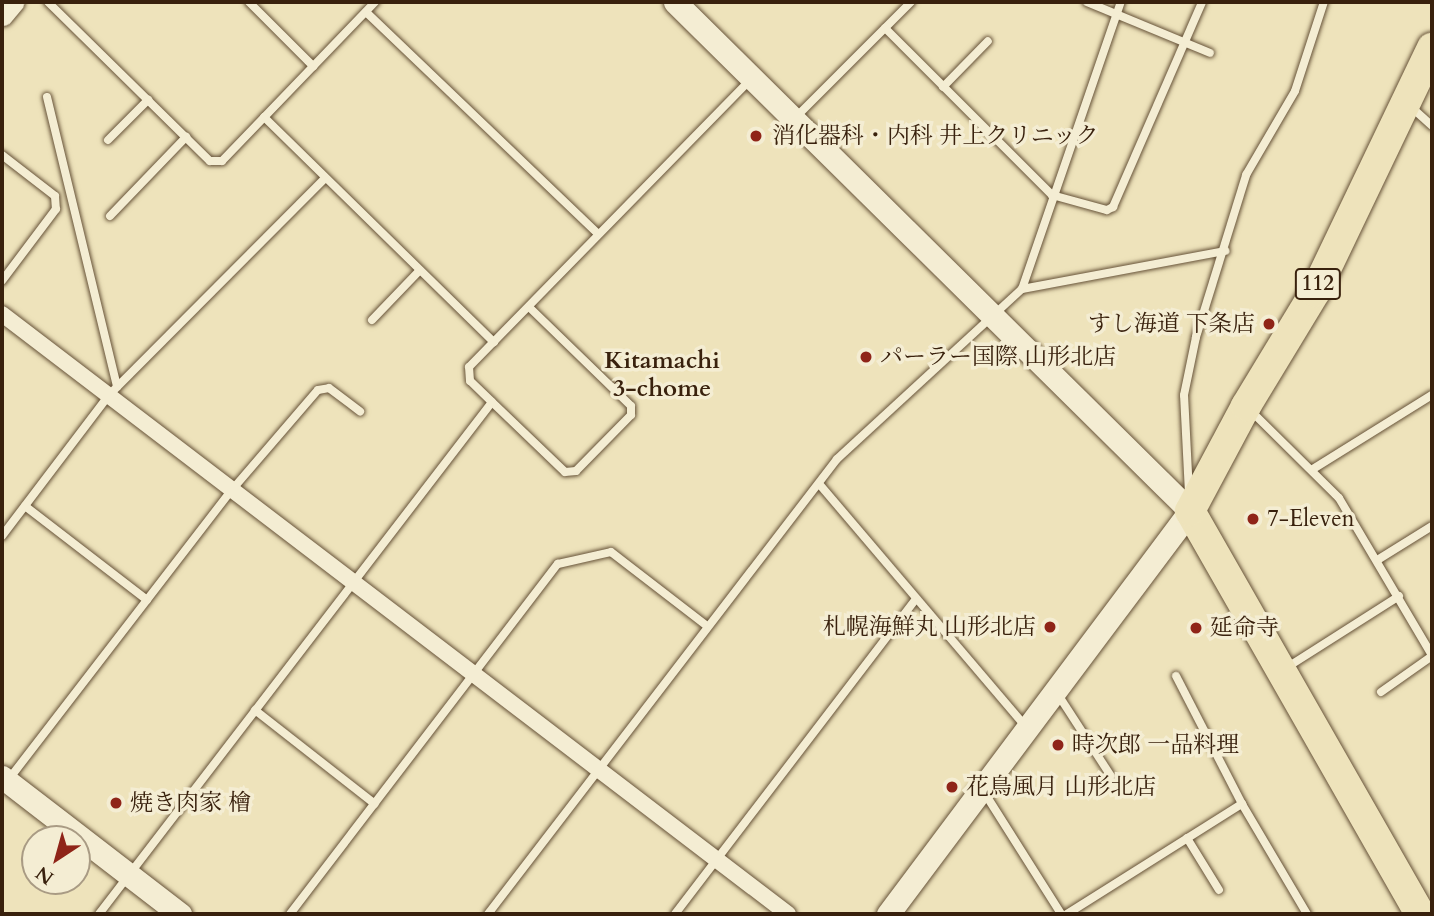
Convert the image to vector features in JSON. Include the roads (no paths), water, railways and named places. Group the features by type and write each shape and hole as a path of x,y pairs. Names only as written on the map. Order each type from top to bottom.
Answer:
{"highway":[{"name":"112","path":"1191,511 1246,405 1315,292 1408,104 1432,48"},
{"path":"1191,511 1422,914"}],"street":[{"path":"2,13 12,2"},
{"path":"675,2 1191,511 984,792 888,914"},
{"path":"2,314 113,391 231,491 597,772 788,914"},
{"path":"5,779 180,914"}],"lane":[{"path":"48,2 210,161 222,161 375,2"},
{"path":"249,2 313,66"},
{"path":"795,118 911,2"},
{"path":"1087,2 1210,53"},
{"path":"488,914 707,626 820,485 836,460 997,317 1022,289 1052,195 1121,2"},
{"path":"885,28 1052,195 1107,210 1113,207 1202,2"},
{"path":"1191,511 1183,440 1184,395 1196,337 1225,251 1246,175 1295,91 1324,2"},
{"path":"366,12 598,234"},
{"path":"943,87 988,41"},
{"path":"529,307 631,406 631,415 576,471 565,472 470,381 469,367 752,78"},
{"path":"47,97 113,391"},
{"path":"108,140 148,100"},
{"path":"1408,104 1432,126"},
{"path":"264,117 494,342"},
{"path":"110,216 186,137"},
{"path":"2,155 55,196 56,209 2,281"},
{"path":"2,536 113,391 325,178"},
{"path":"1022,289 1225,251"},
{"path":"372,320 420,270"},
{"path":"5,779 231,491 318,390 329,388 360,411"},
{"path":"1313,469 1432,395"},
{"path":"99,914 492,402"},
{"path":"1246,405 1313,469 1339,498 1378,559 1432,656 1381,692"},
{"path":"820,485 1029,730"},
{"path":"25,506 147,600"},
{"path":"1378,559 1432,526"},
{"path":"290,914 558,564 611,552 707,626"},
{"path":"1282,671 1399,596"},
{"path":"675,914 916,599"},
{"path":"1176,676 1242,804 1307,914"},
{"path":"1057,693 1111,776"},
{"path":"255,710 374,804"},
{"path":"984,792 1061,914"},
{"path":"1067,914 1242,804"},
{"path":"1187,838 1219,890"},
{"path":"1422,914 1432,910"}],"place":[{"name":"消化器科・内科 井上クリニック","path":"756,136"},
{"name":"すし海道 下条店","path":"1269,324"},
{"name":"パーラー国際 山形北店","path":"866,357"},
{"name":"7-Eleven","path":"1253,519"},
{"name":"札幌海鮮丸 山形北店","path":"1050,627"},
{"name":"延命寺","path":"1196,628"},
{"name":"時次郎 一品料理","path":"1058,745"},
{"name":"花鳥風月 山形北店","path":"952,787"},
{"name":"焼き肉家 檜","path":"116,803"}],"district":[{"name":"Kitamachi 3-chome","path":"662,375"}]}
